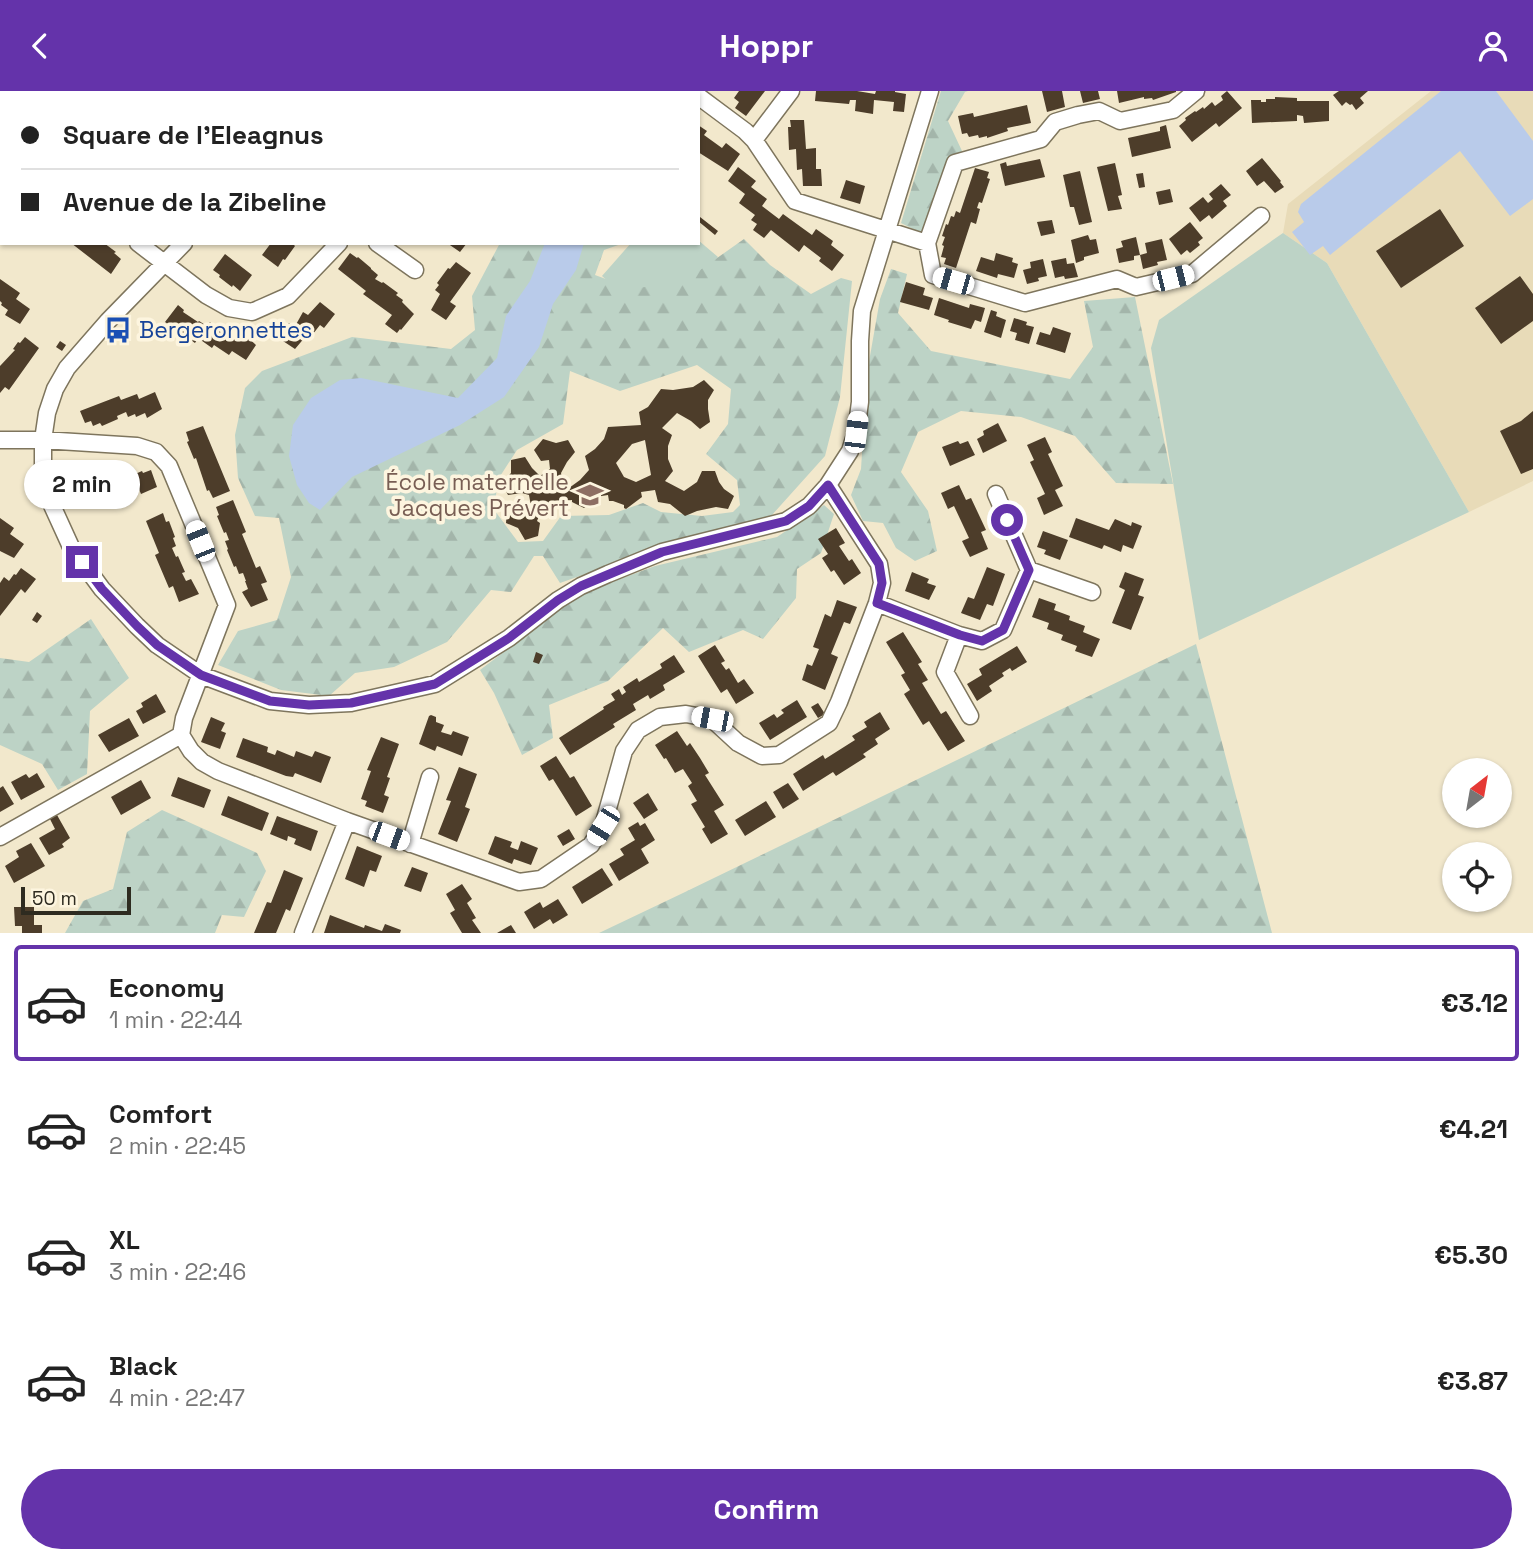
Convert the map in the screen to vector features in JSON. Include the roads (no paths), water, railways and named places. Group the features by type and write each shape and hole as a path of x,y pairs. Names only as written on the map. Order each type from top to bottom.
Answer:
{"street":[{"path":"754,140 791,91"},
{"path":"182,245 108,321 67,368 55,389 43,440 46,489 71,547 102,589 157,645 201,675 270,701 309,705 351,703 435,684 509,638 558,600 581,586 662,552 786,521 809,506 828,485 850,451 856,432 860,402 862,311 930,91"},
{"path":"1196,91 1173,110 1120,121 1099,111 1077,115 1055,122 1041,139 955,163 927,243 933,275 1025,303 1117,279 1136,287 1192,274 1261,216"},
{"path":"700,97 754,140 795,201 927,243"},
{"path":"140,245 206,295 229,308 252,312 288,296 337,245"},
{"path":"380,245 415,269"},
{"path":"0,440 137,446 156,452 169,466 227,605 184,718 181,735 202,762 218,771 347,821 519,883 541,879 591,845 603,826 624,751 638,730 660,717 686,714 712,719 738,743 762,756 779,755 828,723 839,702 882,583 879,564 828,485"},
{"path":"996,495 1029,570 1092,593"},
{"path":"877,603 982,641 1003,630 1029,570"},
{"path":"960,635 944,672 970,716"},
{"path":"0,837 181,735"},
{"path":"410,844 429,777"},
{"path":"303,933 347,821"}],"water":[{"path":"1441,91 1496,91 1533,141 1533,199 1510,216 1460,151 1330,255 1323,246 1310,255 1292,232 1304,222 1298,212 1301,204"},
{"path":"544,245 583,245 576,270 553,304 539,347 504,397 460,425 352,477 320,510 309,503 297,485 289,456 293,425 311,398 340,380 361,378 458,398 497,358 506,316 530,281"}],"place":[{"name":"Bergeronnettes","path":"118,330"},
{"name":"École maternelle Jacques Prévert","path":"590,495"}]}
